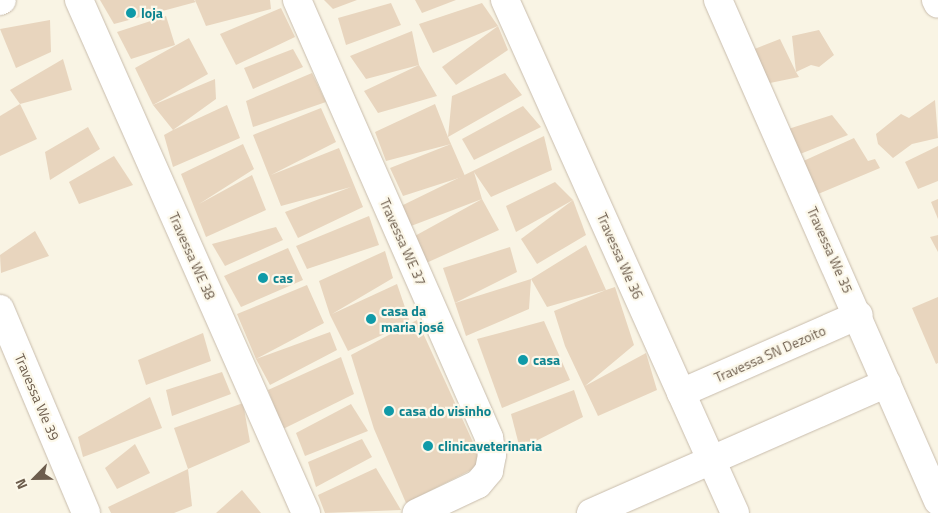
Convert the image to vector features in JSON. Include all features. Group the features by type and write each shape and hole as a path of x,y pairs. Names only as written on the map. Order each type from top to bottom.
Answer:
{"street":[{"name":"Travessa WE 38","path":"78,0 306,513"},
{"name":"Travessa WE 37","path":"296,0 489,438 492,455 489,470 478,484 417,513"},
{"name":"Travessa We 36","path":"505,0 735,513"},
{"name":"Travessa We 35","path":"718,0 859,315 938,501"},
{"path":"936,0 938,4"},
{"name":"Travessa We 39","path":"0,309 86,513"},
{"name":"Travessa SN Dezoito","path":"681,393 859,315"},
{"path":"591,513 887,383"}],"building":[{"name":"loja","path":"100,0 194,0 196,2 114,24"},
{"path":"195,0 270,0 271,9 206,26"},
{"path":"324,0 357,0 333,9"},
{"path":"415,0 456,0 422,13"},
{"path":"391,3 401,25 346,45 338,18"},
{"path":"482,3 498,26 433,53 419,24"},
{"path":"281,8 295,37 236,65 220,34"},
{"path":"166,16 175,45 131,59 117,32"},
{"path":"50,20 51,52 16,68 0,29"},
{"path":"498,26 508,50 456,85 442,67"},
{"path":"819,30 834,55 819,67 811,65 796,72 792,36"},
{"path":"412,31 419,65 366,79 350,56"},
{"path":"189,38 208,74 153,105 135,68"},
{"path":"780,39 799,77 770,83 752,50"},
{"path":"293,49 303,67 253,89 244,68"},
{"path":"63,59 72,90 20,104 10,90"},
{"path":"419,65 437,96 378,113 364,91"},
{"path":"312,73 326,102 253,127 246,101"},
{"path":"505,73 522,95 448,137 452,96"},
{"path":"215,79 216,99 173,130 153,105"},
{"path":"935,100 938,138 912,144 893,158 878,144 876,134 901,114 909,118"},
{"path":"20,104 37,139 0,156 0,116"},
{"path":"435,104 465,176 403,196 390,168 451,144 386,161 375,132"},
{"path":"227,105 240,138 173,167 164,135"},
{"path":"523,106 541,127 474,160 462,139"},
{"path":"321,108 336,142 271,175 339,148 363,207 298,238 285,212 351,187 281,206 253,135"},
{"path":"832,115 848,135 795,156 782,131"},
{"path":"88,127 100,149 50,180 45,152"},
{"path":"544,136 552,170 491,197 474,172 482,199 411,226 401,206"},
{"path":"854,138 868,161 875,159 880,168 811,197 799,163"},
{"path":"243,144 254,169 199,204 252,175 266,210 206,237 181,174"},
{"path":"938,146 938,181 918,189 905,162"},
{"path":"114,156 133,185 79,204 69,182"},
{"path":"555,182 573,200 516,232 506,206"},
{"path":"482,199 499,230 424,264 413,237"},
{"path":"938,199 938,219 931,202"},
{"path":"573,200 586,235 537,264 521,239"},
{"path":"369,216 379,245 307,269 296,246"},
{"path":"276,227 283,240 225,266 212,244"},
{"path":"35,231 49,256 1,273 0,255"},
{"path":"938,235 938,252 930,237"},
{"path":"586,245 606,290 547,307 531,279"},
{"path":"510,247 517,272 455,303 443,268"},
{"name":"cas","path":"288,248 303,280 241,307 224,276"},
{"path":"385,251 393,278 332,314 397,284 410,322 348,351 330,315 319,281"},
{"path":"531,279 529,309 466,336 455,303"},
{"path":"307,285 324,323 256,359 237,314"},
{"path":"615,287 634,345 585,386 646,353 657,390 598,416 565,346 554,311"},
{"path":"938,297 938,363 936,364 912,308"},
{"path":"417,320 483,464 406,503 374,429 351,355"},
{"name":"casa","path":"544,321 570,380 502,408 477,339"},
{"path":"330,332 337,350 270,385 256,359"},
{"path":"203,333 211,361 146,385 138,360"},
{"path":"341,357 354,394 283,429 268,390"},
{"path":"222,372 231,394 172,416 166,390"},
{"path":"574,390 583,417 520,449 511,414"},
{"path":"150,397 162,428 83,457 78,437"},
{"path":"243,403 250,442 188,469 174,428"},
{"path":"351,404 368,431 305,456 296,433"},
{"path":"362,439 372,457 316,487 308,462"},
{"path":"135,444 150,473 117,489 105,468"},
{"path":"376,468 401,510 325,513 318,495"},
{"path":"188,469 192,506 174,513 111,513 108,507"},
{"path":"242,490 261,513 216,513"}],"place":[{"name":"loja","path":"131,13"},
{"name":"cas","path":"263,278"},
{"name":"casa da maria josé","path":"371,319"},
{"name":"casa","path":"523,360"},
{"name":"casa do visinho","path":"389,411"},
{"name":"clinicaveterinaria","path":"428,446"}]}
